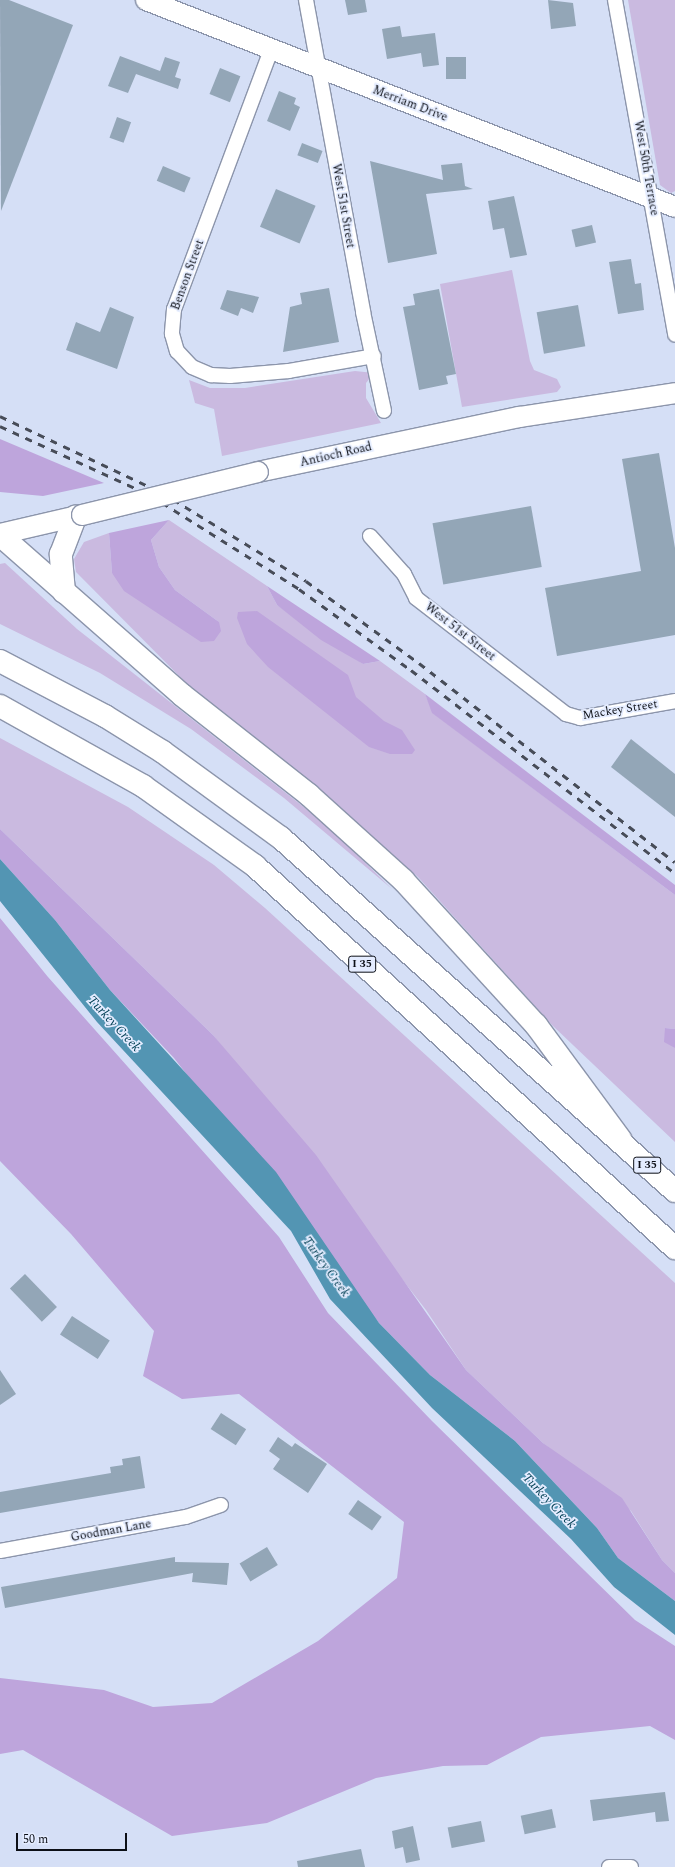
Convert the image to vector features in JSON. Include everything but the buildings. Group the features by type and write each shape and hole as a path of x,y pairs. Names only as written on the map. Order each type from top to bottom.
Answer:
{"highway":[{"path":"64,592 61,554 78,516"},
{"path":"0,535 182,695 309,795 403,880 536,1025 620,1139"},
{"name":"I 35","path":"0,661 105,716 163,752 275,833 620,1139 675,1191"},
{"name":"I 35","path":"0,706 143,786 255,866 675,1248"}],"main road":[{"name":"Merriam Drive","path":"146,0 319,69 675,207"},
{"name":"Antioch Road","path":"0,535 258,472 519,417 675,393"}],"street":[{"name":"West 51st Street","path":"306,0 362,312 374,356 384,411"},
{"name":"West 50th Terrace","path":"615,0 675,335"},
{"name":"Benson Street","path":"271,50 174,309 172,334 177,351 192,367 211,375 230,376 289,371 374,356"},
{"name":"West 51st Street","path":"370,536 404,574 416,598 566,714"},
{"name":"Mackey Street","path":"566,714 580,718 675,701"},
{"name":"Goodman Lane","path":"0,1551 186,1517 221,1505"},
{"path":"609,1867 631,1867"}],"shaded area":[{"path":"628,0 675,0 675,191 671,193 660,185"},
{"path":"512,270 530,361 534,370 557,379 561,387 557,392 462,407 440,284"},
{"path":"355,371 374,373 366,383 366,398 381,423 222,456 214,409 195,403 189,380 210,388 245,388"},
{"path":"0,439 104,483 43,496 0,492"},
{"path":"169,520 267,586 277,605 363,664 380,661 425,694 433,713 675,895 675,1029 665,1028 675,1048 675,1142 553,1026 418,877 338,807 201,698 76,572 74,559 84,542 109,533 112,573 219,622 175,590 159,567 151,540"},
{"path":"169,520 151,540 159,567 175,590 219,622 221,631 214,641 201,642 124,591 112,573 109,533"},
{"path":"5,563 77,629 328,826 392,889 284,798 191,729 100,673 0,624 0,564"},
{"path":"267,586 380,661 363,664 321,640 277,605"},
{"path":"257,611 348,675 356,697 384,721 402,730 415,750 412,754 390,754 369,747 268,667 247,644 237,618 238,612"},
{"path":"425,694 675,885 675,895 432,713"},
{"path":"0,738 128,807 214,865 265,908 675,1283 675,1573 662,1560 631,1511 543,1443 466,1370 426,1310 213,1035 0,829"},
{"path":"0,829 213,1035 316,1155 466,1370 543,1443 622,1498 662,1560 675,1573 675,1601 618,1558 597,1528 515,1441 430,1375 379,1323 174,1058 110,990 55,920 0,859"},
{"path":"0,918 48,977 279,1237 328,1313 432,1421 635,1620 675,1646 675,1740 650,1726 541,1737 487,1765 443,1766 376,1778 267,1823 172,1836 23,1750 0,1754 0,1678 104,1690 153,1707 212,1703 318,1641 397,1578 404,1522 239,1394 182,1399 143,1376 154,1331 71,1234 0,1161"},
{"path":"665,1028 675,1029 675,1048 664,1042"}],"water":[{"name":"Turkey Creek","path":"0,859 55,920 110,990 276,1172 379,1323 430,1375 515,1441 597,1528 618,1558 675,1601 675,1635 614,1587 571,1539 432,1408 330,1299 291,1231 97,1022 0,901"}],"railway":[{"path":"0,416 161,492 306,581 419,663 675,862"},
{"path":"0,426 150,495 299,589 411,670 675,873"}]}
